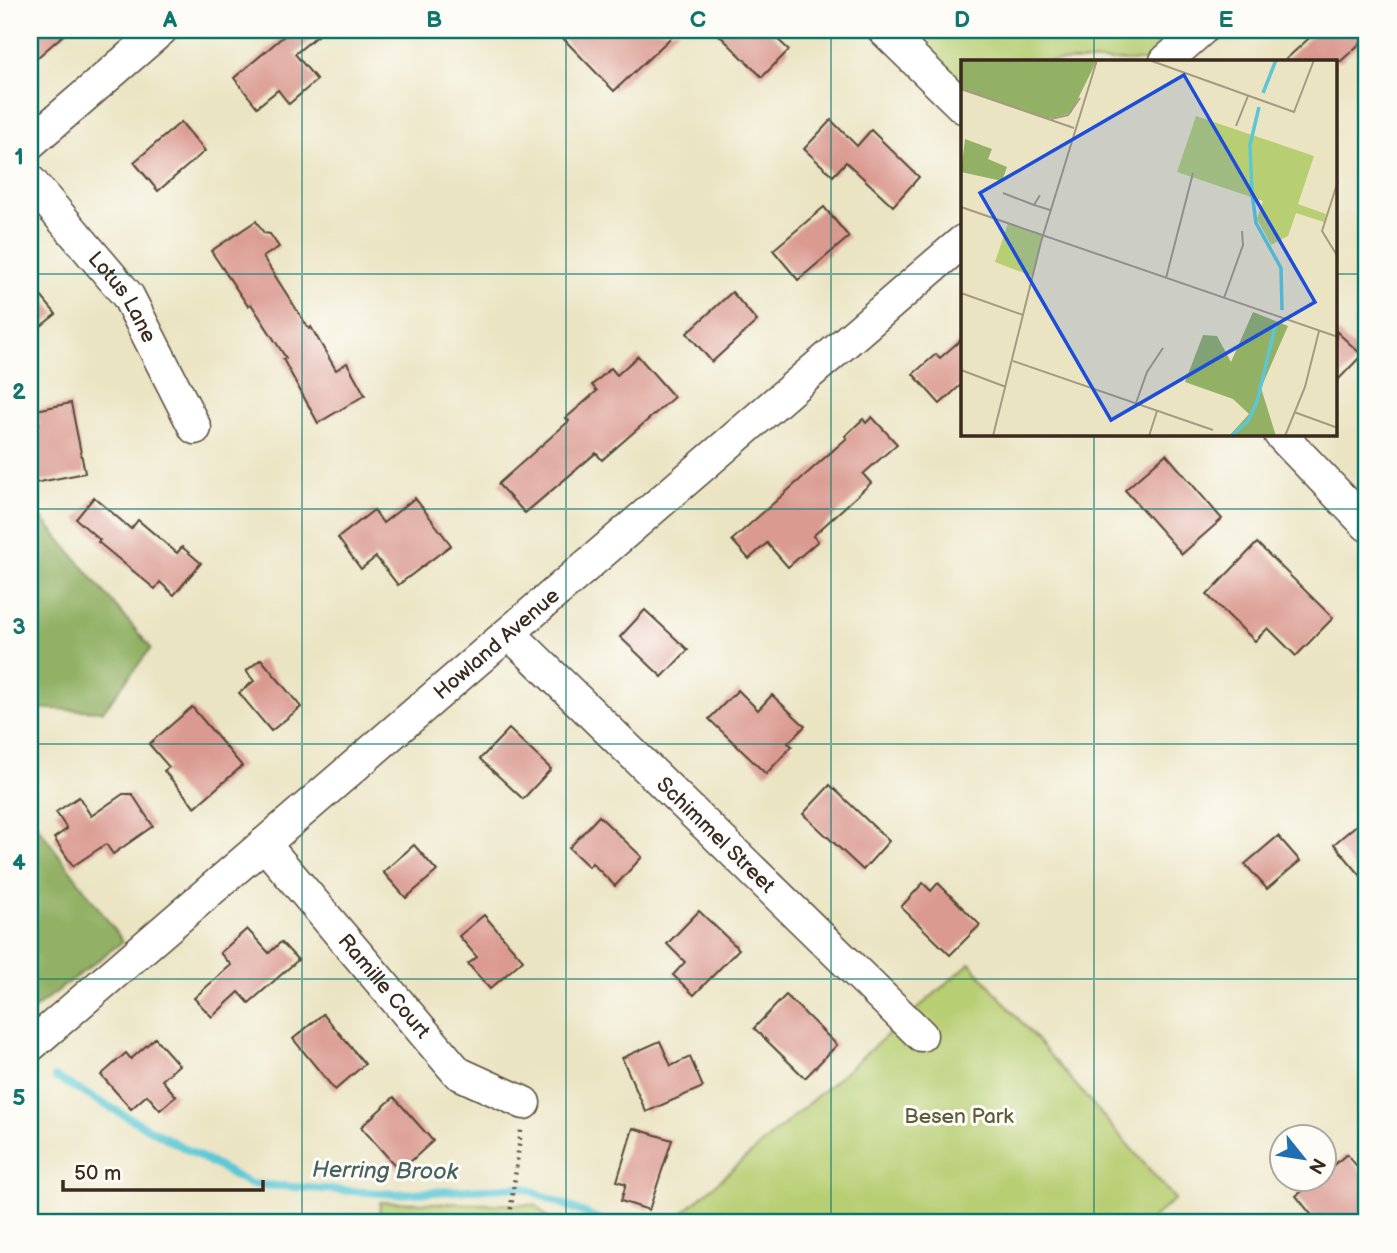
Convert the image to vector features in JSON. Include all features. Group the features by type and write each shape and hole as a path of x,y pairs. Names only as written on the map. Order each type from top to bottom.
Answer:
{"street":[{"path":"30,143 161,30"},
{"path":"884,30 961,105"},
{"path":"1167,60 1201,30"},
{"name":"Lotus Lane","path":"30,181 128,296 195,428"},
{"name":"Howland Avenue","path":"30,1046 961,243"},
{"path":"1282,436 1367,525"},
{"name":"Schimmel Street","path":"509,633 921,1035"},
{"name":"Ramille Court","path":"264,844 458,1073 524,1103"}],"path":[{"path":"509,1223 524,1103"}],"green space":[{"path":"884,30 1164,30 1180,48 1167,60 961,60 961,105"},
{"path":"30,504 151,648 103,711 30,708"},
{"path":"30,816 123,941 30,1012"},
{"name":"Besen Park","path":"970,963 1175,1199 1147,1223 671,1223"},
{"path":"380,1202 536,1205 552,1223 379,1223"}],"building":[{"path":"30,30 69,30 30,64"},
{"path":"291,30 324,30 295,54 317,80 289,104 278,90 257,107 234,78"},
{"path":"555,30 679,30 614,91"},
{"path":"714,30 768,30 789,50 762,77"},
{"path":"1318,30 1367,30 1367,37 1341,61 1285,60"},
{"path":"831,120 857,146 871,130 919,177 893,206 846,162 833,176 804,149"},
{"path":"181,122 205,151 158,191 134,162"},
{"path":"824,207 849,237 798,280 773,250"},
{"path":"256,221 279,247 263,257 309,329 311,327 336,370 347,363 365,395 318,423 283,359 286,358 251,304 248,306 211,251"},
{"path":"30,283 56,314 30,335"},
{"path":"732,292 757,321 712,362 687,333"},
{"path":"1338,333 1362,355 1338,380"},
{"path":"961,340 961,385 940,404 913,374 936,354 940,358"},
{"path":"638,356 674,397 602,460 596,453 525,513 498,484 569,421 566,418 597,391 592,385 611,368 617,375"},
{"path":"71,403 85,473 30,484 30,427 39,425 36,410"},
{"path":"872,417 897,444 863,474 871,483 813,536 818,541 788,567 767,543 749,559 732,540 847,438 845,436 863,419 866,423"},
{"path":"1166,454 1222,519 1182,554 1125,490"},
{"path":"94,497 131,529 138,520 177,553 182,547 201,563 174,595 160,582 155,589 98,542 100,540 76,519"},
{"path":"415,498 451,545 398,585 376,557 361,569 338,538 374,510 383,523"},
{"path":"1257,543 1333,618 1296,656 1268,628 1255,641 1207,595"},
{"path":"645,610 688,650 662,677 620,637"},
{"path":"261,659 301,707 271,731 239,693 254,681 246,671"},
{"path":"738,690 758,710 772,695 805,726 788,743 792,746 766,774 709,719"},
{"path":"192,707 242,766 195,807 164,771 169,767 149,744"},
{"path":"509,729 551,769 523,799 480,759"},
{"path":"830,785 889,841 863,870 803,814"},
{"path":"123,794 132,794 153,826 113,854 106,844 73,866 54,838 67,829 56,812 79,797 91,816"},
{"path":"599,816 642,857 615,886 592,863 589,867 569,848"},
{"path":"1367,816 1367,883 1334,844"},
{"path":"1278,836 1300,861 1267,889 1245,864"},
{"path":"414,845 437,871 406,898 383,872"},
{"path":"923,883 931,891 938,883 980,925 950,955 901,907"},
{"path":"699,911 739,949 694,995 673,975 685,962 667,944"},
{"path":"484,915 523,960 490,989 468,964 477,957 459,936"},
{"path":"247,929 269,953 281,942 298,960 249,1003 239,992 212,1017 194,998 231,965 220,953"},
{"path":"786,995 837,1045 805,1078 754,1028"},
{"path":"323,1014 365,1064 335,1090 293,1039"},
{"path":"155,1038 179,1065 162,1080 176,1096 160,1110 147,1095 131,1109 101,1075 126,1053 131,1059"},
{"path":"660,1041 671,1066 690,1057 703,1087 646,1112 622,1058"},
{"path":"394,1097 433,1141 400,1171 361,1127"},
{"path":"633,1128 672,1140 649,1210 621,1201 626,1184 617,1181"},
{"path":"1347,1154 1367,1179 1367,1208 1349,1223 1318,1223 1296,1196 1338,1194 1338,1161"}],"waterway":[{"name":"Herring Brook","path":"55,1077 250,1184 395,1194 522,1187 608,1223"}]}
